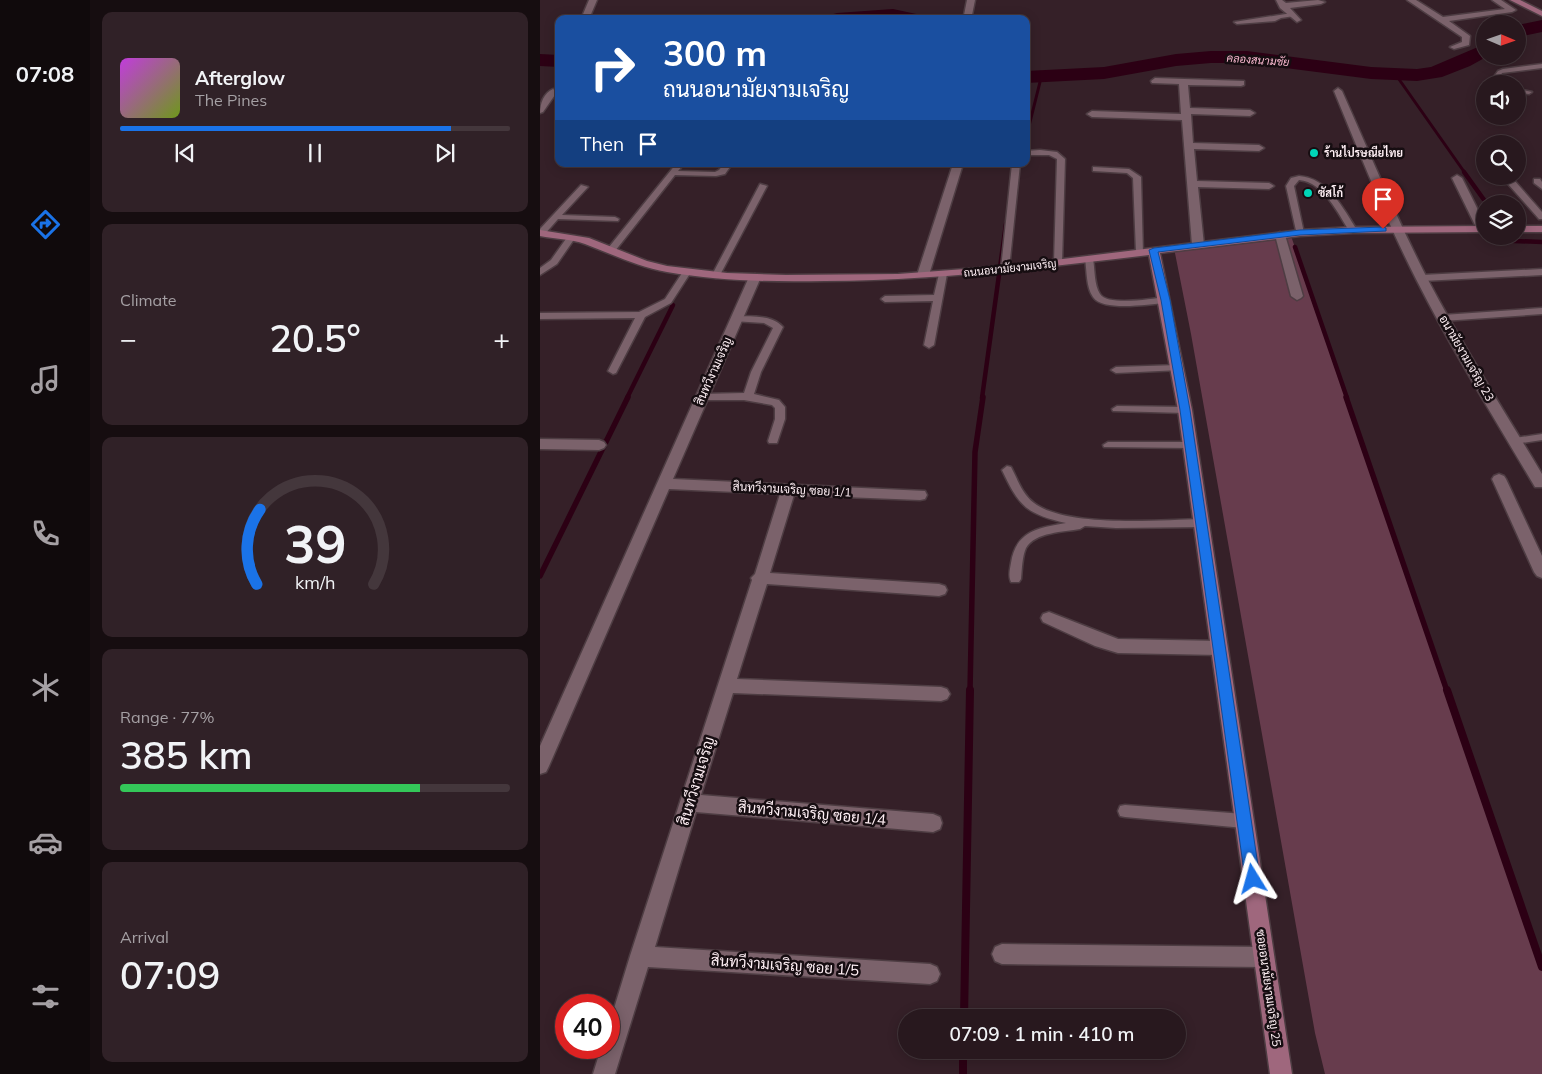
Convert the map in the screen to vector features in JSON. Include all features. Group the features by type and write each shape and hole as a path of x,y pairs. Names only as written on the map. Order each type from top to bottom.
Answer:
{"street":[{"path":"586,15 592,0"},
{"path":"968,15 970,0"},
{"path":"1411,0 1466,36 1466,43 1454,46"},
{"path":"1442,20 1512,10 1496,0"},
{"path":"1515,1 1542,14"},
{"path":"1281,3 1321,2"},
{"path":"1281,3 1295,17"},
{"path":"1154,81 1241,83"},
{"path":"1183,82 1198,245"},
{"name":"อนามัยงามเจริญ 23","path":"1338,91 1398,229 1422,278 1443,318 1540,483"},
{"path":"540,110 552,92"},
{"path":"1092,114 1250,113"},
{"path":"1189,146 1259,148"},
{"path":"924,275 957,167"},
{"path":"1457,178 1476,214"},
{"path":"1192,184 1268,186"},
{"name":"ถนนอนามัยงามเจริญ","path":"541,233 585,240 612,249 644,264 686,272 756,278 943,274 1058,263 1300,233 1353,230 1476,229"},
{"path":"1526,229 1542,229"},
{"path":"1280,235 1297,296"},
{"name":"ซอยอนามัยงามเจริญ 25","path":"1147,251 1165,300 1185,410 1281,1074"},
{"name":"สินทวีงามเจริญ","path":"540,766 736,319 756,278"},
{"path":"540,444 599,445"},
{"path":"1499,479 1542,572"},
{"name":"สินทวีงามเจริญ ซอย 1/1","path":"665,484 920,495"},
{"name":"สินทวีงามเจริญ","path":"604,1074 759,578 789,489"},
{"path":"759,578 939,590"},
{"path":"1049,618 1101,642 1118,646 1219,648"},
{"path":"725,686 941,694"},
{"name":"สินทวีงามเจริญ ซอย 1/4","path":"690,803 933,822"},
{"path":"1002,954 1264,957"},
{"name":"สินทวีงามเจริญ ซอย 1/5","path":"640,956 930,974"}],"lane":[{"path":"1237,22 1275,19 1278,14 1295,17"},
{"path":"1498,75 1505,70 1542,66"},
{"path":"1030,153 1052,153 1058,155 1061,159 1058,263"},
{"path":"612,249 678,167"},
{"path":"673,173 716,174 722,172 726,167"},
{"path":"1005,269 1016,167"},
{"path":"1096,169 1128,171 1137,177 1147,251"},
{"path":"1300,233 1290,186 1291,182 1295,179 1302,178 1317,183 1353,230"},
{"path":"1514,185 1542,217"},
{"path":"716,275 763,186"},
{"path":"541,233 584,188"},
{"path":"556,217 615,219"},
{"path":"540,272 554,262 571,238"},
{"path":"1089,259 1096,296 1101,301 1119,303 1165,300"},
{"path":"540,316 641,315 668,301 686,272"},
{"path":"1422,278 1542,272"},
{"path":"929,345 943,274"},
{"path":"885,298 939,298"},
{"path":"1443,318 1542,311"},
{"path":"613,372 641,315"},
{"path":"736,319 768,320 774,322 778,327 756,372 748,397"},
{"path":"1116,370 1178,368"},
{"path":"702,397 770,399 780,408 773,441"},
{"path":"1117,409 1185,410"},
{"path":"1516,441 1542,437"},
{"path":"1108,445 1190,445"},
{"path":"1007,470 1022,498 1035,509 1072,521 1201,523"},
{"path":"1015,579 1022,544 1029,537 1043,531 1094,522"},
{"path":"1125,811 1244,821"}],"shaded area":[{"path":"1290,233 1542,967 1542,1074 1325,1074 1315,1033 1191,334 1174,248"}],"waterway":[{"name":"คลองสนามชัย","path":"1526,29 1542,26"},
{"name":"คลองสนามชัย","path":"1030,77 1104,73 1176,60 1211,57 1247,57 1371,73 1417,75 1435,73 1476,55"},
{"name":"คลองสนามชัย","path":"540,60 555,61"},
{"path":"1396,75 1465,173"},
{"path":"1030,122 1041,78"},
{"path":"1464,172 1481,195"},
{"path":"982,398 1006,224"},
{"path":"1526,241 1542,242"},
{"path":"1295,247 1347,398"},
{"path":"627,398 673,305"},
{"path":"540,576 628,397"},
{"path":"970,691 975,452 983,397"},
{"path":"1346,397 1447,691"},
{"path":"964,1009 970,690"},
{"path":"1447,690 1542,967"},
{"path":"963,1059 963,1074"}],"place":[{"name":"ร้านไปรษณียไทย","path":"1314,153"},
{"name":"ซัสโก้","path":"1308,193"}],"route":[{"path":"1253,879 1185,410 1154,250 1300,233 1383,229"}]}
